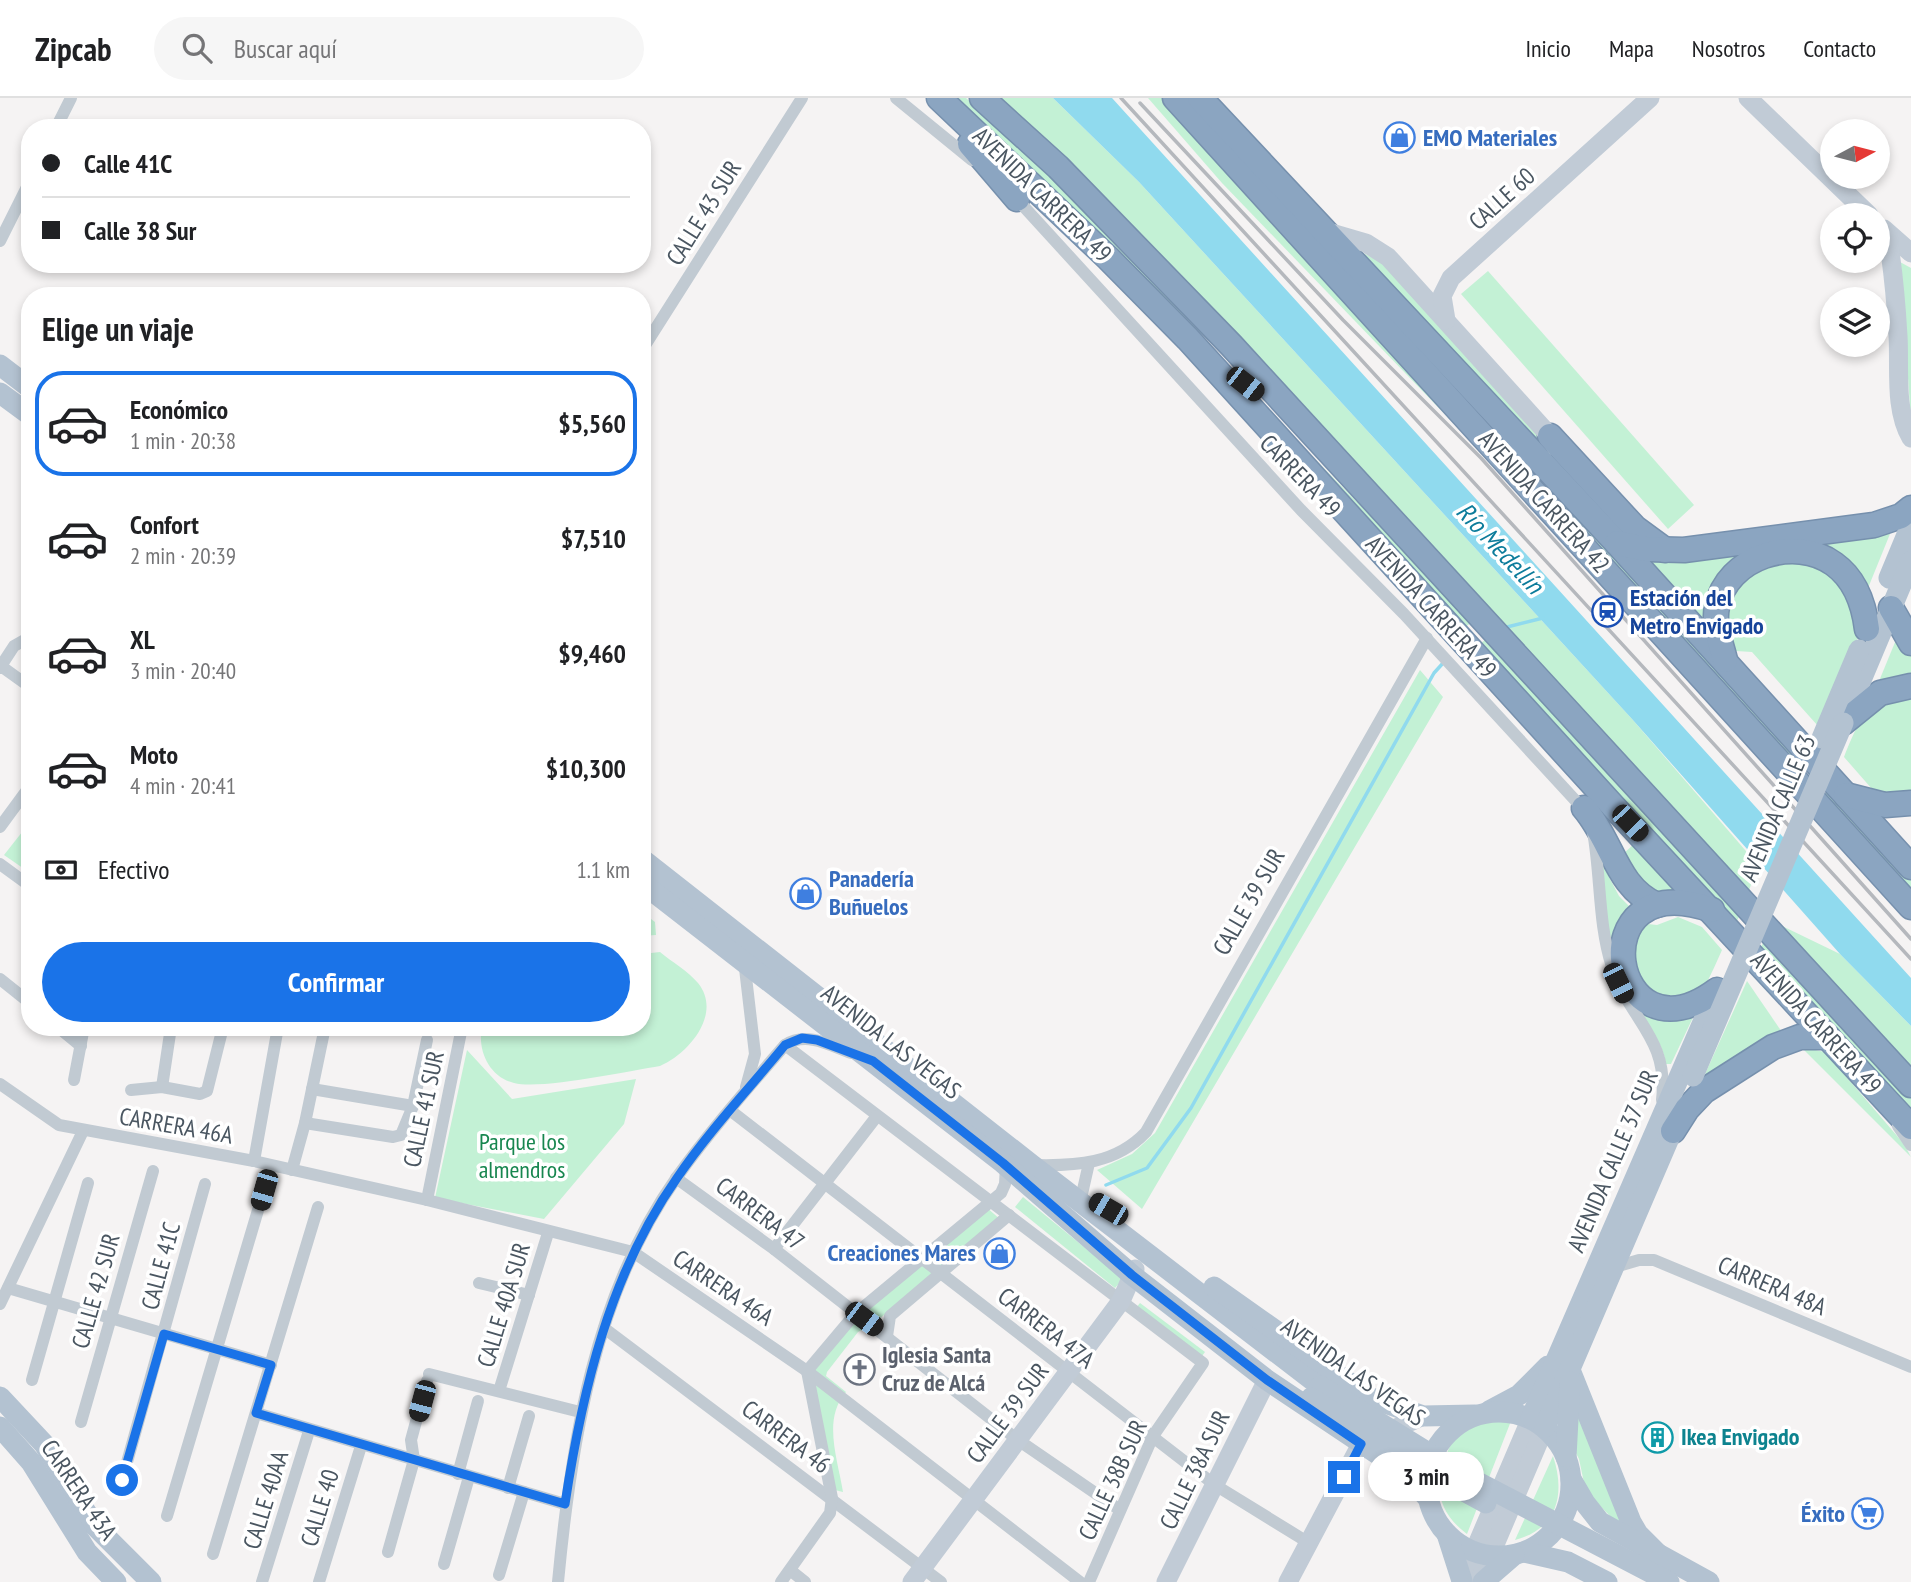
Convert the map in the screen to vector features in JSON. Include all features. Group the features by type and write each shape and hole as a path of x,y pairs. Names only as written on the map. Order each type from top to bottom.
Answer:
{"highway":[{"path":"931,98 1017,200"},
{"name":"AVENIDA CARRERA 49","path":"939,98 1059,210 1188,339 1466,663 1713,910 1911,1127"},
{"name":"AVENIDA CARRERA 49","path":"982,98 1058,167 1157,267 1911,1085"},
{"name":"AVENIDA CARRERA 42","path":"1175,98 1911,907"},
{"name":"AVENIDA CARRERA 42","path":"1200,98 1617,543 1911,867"},
{"path":"1188,339 1321,443"},
{"path":"1550,436 1635,528 1666,550"},
{"path":"1617,543 1666,550 1874,525 1901,516 1911,509"},
{"path":"1727,664 1716,620 1720,597 1738,569 1763,556 1811,552 1836,565 1854,588 1863,640"},
{"path":"1891,608 1911,643"},
{"path":"1843,723 1880,694 1911,686"},
{"path":"1846,795 1885,805 1911,803"},
{"path":"1584,808 1602,831 1634,892 1657,905"},
{"path":"1713,910 1686,902 1657,905 1636,917 1622,939 1623,969 1629,985 1639,997 1661,1007 1692,1003 1717,990"},
{"path":"1667,1124 1704,1091 1773,1047 1800,1037 1828,1037"}],"main road":[{"path":"2,380 21,385"},
{"path":"2,380 21,404"},
{"path":"0,415 21,416"},
{"name":"AVENIDA CALLE 63","path":"1717,990 1911,525"},
{"name":"AVENIDA CALLE 63","path":"1693,1076 1891,608 1909,573"},
{"name":"AVENIDA LAS VEGAS","path":"651,866 1032,1165 1077,1195 1316,1392 1464,1475 1669,1567 1709,1582"},
{"name":"AVENIDA LAS VEGAS","path":"651,890 1006,1165 1267,1380 1403,1471 1429,1498"},
{"path":"772,983 776,978 785,978 822,999"},
{"name":"AVENIDA CALLE 37 SUR","path":"1564,1362 1615,1267 1717,990"},
{"name":"AVENIDA CALLE 37 SUR","path":"1564,1362 1667,1124 1693,1076"},
{"path":"1049,1202 1059,1195 1077,1195"},
{"name":"AVENIDA LAS VEGAS","path":"1077,1195 1108,1209 1357,1390 1423,1416"},
{"name":"AVENIDA LAS VEGAS","path":"1133,1272 1316,1392 1449,1484 1639,1582"},
{"path":"1564,1362 1530,1386 1453,1428 1436,1448 1428,1472 1429,1498 1438,1523 1447,1534 1483,1554 1519,1553 1556,1558 1581,1576 1607,1582"},
{"path":"1538,1423 1564,1362"},
{"path":"1481,1582 1519,1553 1544,1541 1560,1523 1569,1502 1571,1479 1566,1457 1564,1362"},
{"path":"1564,1362 1631,1522 1638,1534 1669,1567 1653,1582"},
{"path":"1340,1430 1356,1413 1357,1390"},
{"name":"CARRERA 43A","path":"0,1397 44,1444 94,1525 151,1582"},
{"path":"1423,1416 1505,1411 1538,1423 1566,1457"},
{"name":"CARRERA 43A","path":"0,1427 31,1462 87,1552 116,1582"},
{"name":"AVENIDA LAS VEGAS","path":"1571,1479 1585,1503 1600,1521 1669,1567"},
{"path":"1447,1534 1461,1582"}],"street":[{"path":"60,119 71,98"},
{"name":"CALLE 43 SUR","path":"651,336 802,98"},
{"name":"CARRERA 49","path":"896,98 1017,200 1301,510 1347,553 1427,638 1447,642"},
{"name":"CALLE 60","path":"1446,320 1443,296 1451,278 1650,98"},
{"path":"1748,98 1857,203"},
{"path":"0,241 21,199"},
{"name":"AVENIDA CARRERA 42","path":"1325,231 1378,249 1446,320 1550,436 1584,508"},
{"path":"1890,235 1911,253"},
{"path":"1890,269 1895,294 1903,422 1911,438"},
{"name":"CALLE 39 SUR","path":"1032,1165 1071,1166 1089,1163 1119,1154 1146,1132 1427,638"},
{"path":"21,642 14,646 1,667 21,681"},
{"path":"1466,663 1584,808 1594,841 1612,966 1626,999 1662,1060 1667,1124"},
{"path":"0,827 21,798"},
{"path":"0,864 21,879"},
{"path":"740,934 755,1054 742,1097"},
{"path":"0,979 21,996"},
{"path":"69,1036 81,1046"},
{"path":"74,1080 83,1036"},
{"path":"162,1087 170,1036"},
{"path":"131,1090 162,1087 200,1094 207,1091 221,1036"},
{"path":"254,1161 276,1036"},
{"path":"292,1170 323,1036"},
{"name":"CALLE 41 SUR","path":"426,1200 460,1036"},
{"path":"558,1582 565,1504 580,1412 604,1328 633,1252 676,1178 785,1045 802,1038 817,1040 873,1061"},
{"path":"305,1123 393,1138 401,1135 406,1128 427,1040"},
{"path":"785,1045 1121,1301"},
{"path":"1864,1077 1911,1144"},
{"path":"312,1089 412,1106"},
{"name":"CARRERA 46A","path":"2,1090 44,1118 83,1131 254,1161 426,1200 548,1233 633,1252 807,1371 975,1498 1080,1582"},
{"name":"CARRERA 47A","path":"731,1111 1215,1485 1309,1543"},
{"path":"774,1249 877,1116"},
{"path":"0,1304 83,1131"},
{"path":"1077,1195 1089,1163"},
{"path":"780,1582 830,1513 832,1498 807,1371 855,1314 991,1202 1004,1188 1006,1165"},
{"name":"CALLE 42 SUR","path":"81,1422 153,1171"},
{"name":"CARRERA 47","path":"676,1178 774,1249 1018,1440 1120,1510"},
{"path":"32,1380 88,1183"},
{"name":"CALLE 41C","path":"122,1480 205,1184"},
{"path":"167,1516 264,1190"},
{"path":"213,1554 318,1207"},
{"path":"887,1336 890,1316 1009,1215"},
{"name":"CALLE 40A SUR","path":"499,1391 548,1233"},
{"name":"CARRERA 48A","path":"1615,1267 1639,1260 1654,1260 1911,1367"},
{"name":"CALLE 39 SUR","path":"918,1576 1121,1301 1133,1272"},
{"path":"479,1283 529,1295"},
{"path":"8,1288 271,1365"},
{"name":"CALLE 38B SUR","path":"1089,1582 1153,1436 1203,1363 1121,1301"},
{"name":"CARRERA 46","path":"604,1328 832,1498 918,1576 941,1582"},
{"path":"387,1552 414,1460 411,1440 428,1378 499,1391 580,1412"},
{"name":"CALLE 38A SUR","path":"1166,1582 1267,1380"},
{"path":"444,1564 478,1401"},
{"path":"256,1413 309,1431 565,1504"},
{"path":"508,1488 529,1416"},
{"path":"1288,1582 1361,1444 1423,1416"},
{"path":"1461,1582 1483,1554 1538,1423"},
{"name":"CALLE 40AA","path":"262,1582 309,1431"},
{"name":"CALLE 40","path":"320,1582 361,1446"},
{"path":"499,1576 524,1492"},
{"path":"1481,1582 1483,1554"},
{"path":"790,1570 805,1582"}],"green space":[{"path":"953,98 966,98 1098,219 1264,393"},
{"path":"995,98 1053,98 1139,182 1632,719 1758,865 1747,896"},
{"path":"1148,98 1162,98 1487,458 1222,183"},
{"path":"1348,246 1384,263 1543,438 1550,459"},
{"path":"1900,262 1911,268 1911,421"},
{"path":"1488,271 1694,505 1668,529 1461,294"},
{"path":"1375,308 1580,515 1804,760 1800,772"},
{"path":"1273,416 1473,621 1463,629"},
{"path":"1892,529 1866,593 1854,572 1755,550 1709,631 1644,558"},
{"path":"1811,561 1837,576 1862,629 1818,726 1752,652 1736,651 1725,626 1733,586 1765,562"},
{"path":"1898,635 1911,654 1911,679 1877,686"},
{"path":"1488,637 1741,912 1737,921 1478,646"},
{"path":"1420,670 1443,697 1142,1209 1097,1170 1132,1154 1155,1133"},
{"path":"1911,695 1911,796 1879,797 1844,757 1856,730 1867,714"},
{"path":"1829,787 1911,879 1911,897 1823,799"},
{"path":"21,833 21,867 4,855"},
{"path":"1635,843 1688,896 1653,895 1621,856"},
{"path":"1601,862 1619,896 1632,909 1616,943 1623,976 1634,997 1651,1011 1662,1014 1696,1011 1671,1064 1666,1064 1659,1042 1623,984 1608,924"},
{"path":"1678,917 1702,927 1722,950 1714,968 1702,989 1695,994 1676,996 1643,992 1629,944 1639,923 1657,925"},
{"path":"651,919 655,922 656,935 651,935"},
{"path":"1772,921 1840,954 1911,1026 1911,1073"},
{"path":"1764,941 1911,1098 1911,1114 1761,947"},
{"path":"660,952 685,971 698,983 705,995 707,1007 699,1032 691,1043 671,1060 660,1066 544,1084 514,1083 505,1080 492,1069 483,1053 481,1036 651,1036 651,953"},
{"path":"1747,981 1784,1035 1701,1083"},
{"path":"1801,1047 1825,1052 1904,1144 1911,1157"},
{"name":"Parque los almendros","path":"467,1050 512,1099 636,1079 624,1124 544,1219 435,1198"},
{"path":"1023,1197 1123,1279 1115,1288 1015,1207"},
{"path":"985,1206 1002,1221 874,1323 858,1332 827,1372 826,1376 846,1392 839,1403 833,1427 843,1492 831,1489 809,1371 855,1314"},
{"path":"1140,1303 1205,1352 1202,1356 1136,1308"},
{"path":"1573,1417 1584,1417 1624,1518 1619,1525 1586,1492 1579,1459 1572,1445"},
{"path":"1496,1419 1511,1421 1467,1534 1450,1517 1441,1499 1442,1468 1451,1445 1461,1431"},
{"path":"1553,1456 1558,1484 1555,1508 1540,1528 1515,1540"}],"water":[{"name":"Río Medellín","path":"1053,98 1112,98 1911,978 1911,1026 1840,954 1632,719 1139,182"}],"waterway":[{"path":"1503,628 1543,618"},
{"path":"1106,1185 1147,1168 1191,1108 1434,673 1444,662"}],"railway":[{"path":"1121,98 1911,959"},
{"path":"1140,103 1343,320 1481,458 1911,939"}],"place":[{"name":"EMO Materiales","path":"1400,138"},
{"name":"Estación del Metro Envigado","path":"1607,612"},
{"name":"Panadería Buñuelos","path":"806,893"},
{"name":"Creaciones Mares","path":"999,1253"},
{"name":"Iglesia Santa Cruz de Alcá","path":"859,1369"},
{"name":"Ikea Envigado","path":"1658,1437"},
{"name":"Éxito","path":"1868,1514"}],"route":[{"path":"122,1480 164,1334 271,1365 256,1413 309,1431 565,1504 580,1412 604,1328 633,1252 676,1178 785,1045 802,1038 817,1040 873,1061 1003,1163 1103,1247 1132,1275 1267,1380 1361,1444 1344,1477"}]}
